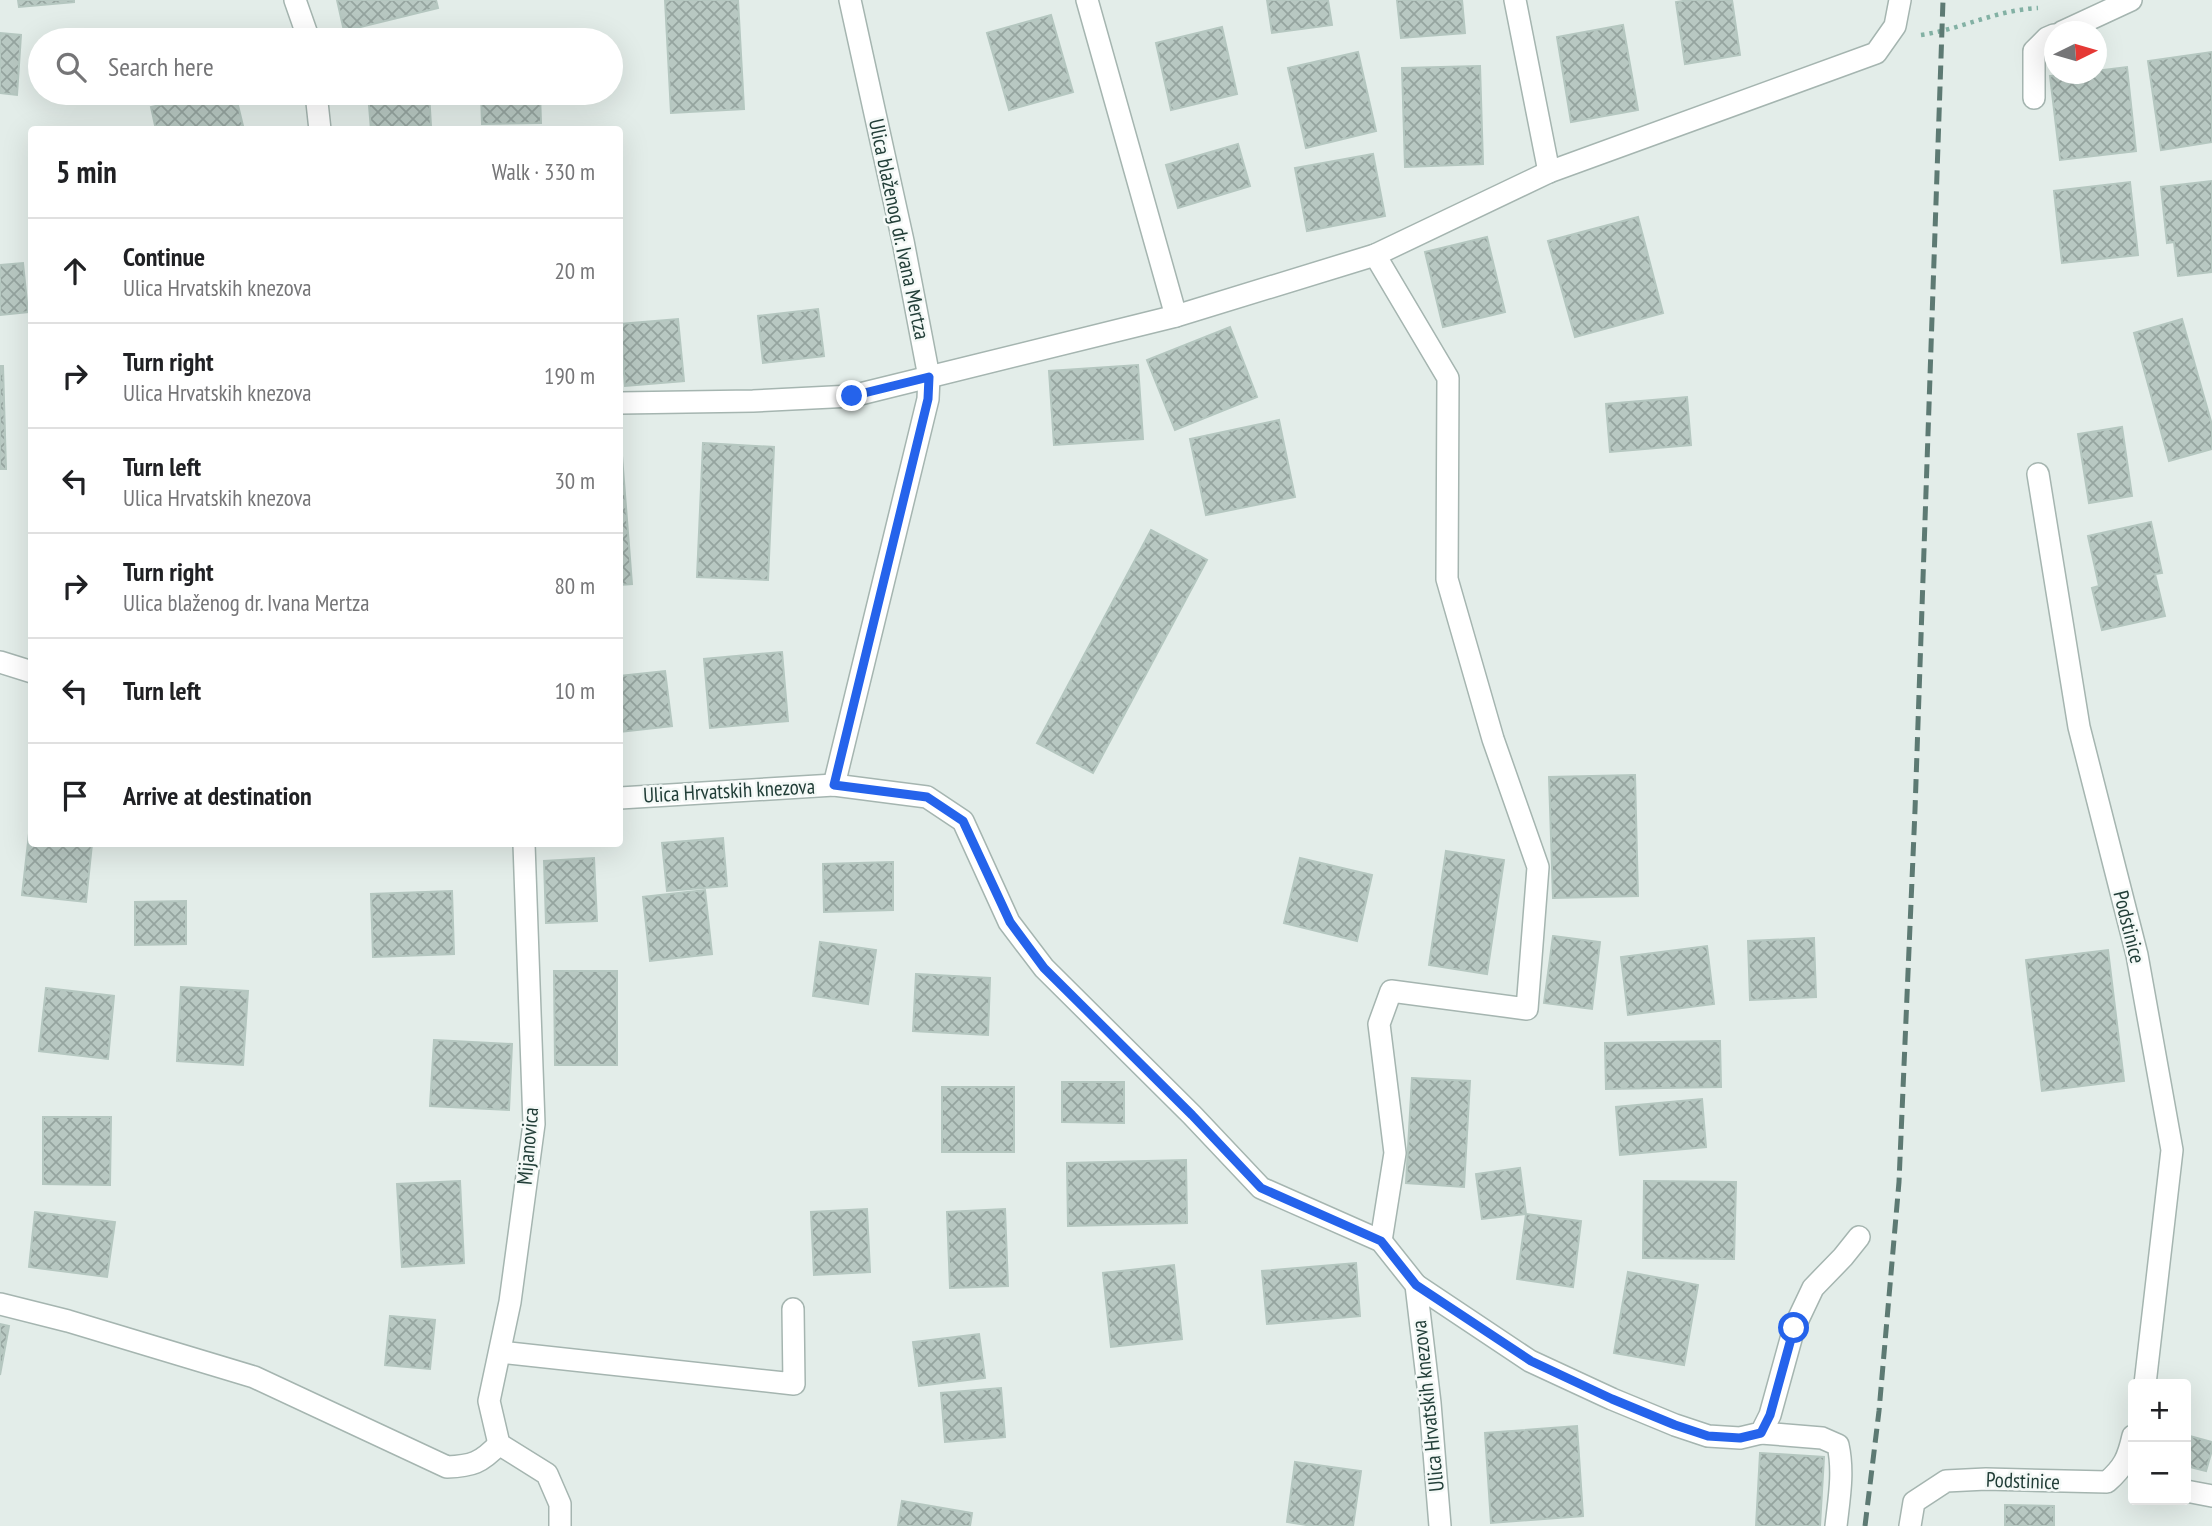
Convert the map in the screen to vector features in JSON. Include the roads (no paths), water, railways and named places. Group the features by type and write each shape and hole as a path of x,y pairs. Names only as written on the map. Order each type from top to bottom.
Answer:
{"street":[{"path":"295,0 305,28"},
{"name":"Ulica blaženog dr. Ivana Mertza","path":"834,785 928,399 929,377 903,241 850,0"},
{"path":"1087,0 1176,316"},
{"path":"1515,0 1549,172"},
{"path":"623,403 852,396 1176,316 1375,255 1549,172 1876,53 1895,26 1900,0"},
{"path":"2086,21 2131,0"},
{"path":"2034,99 2034,51 2044,41"},
{"path":"317,105 320,126"},
{"path":"1375,255 1448,378 1447,579 1493,739 1538,867 1527,1009 1391,992 1379,1024 1395,1153 1381,1241"},
{"name":"Podstinice","path":"2038,474 2079,727 2137,955 2172,1150 2146,1379"},
{"path":"0,662 28,671"},
{"name":"Ulica Hrvatskih knezova","path":"623,798 834,785 927,797 963,821 1010,922 1044,968 1261,1188 1381,1241 1416,1285 1531,1361 1612,1399 1708,1436 1740,1438 1761,1433 1822,1438 1838,1445 1841,1472 1836,1526"},
{"name":"Mijanovica","path":"499,1444 489,1401 510,1302 534,1124 524,847"},
{"path":"1761,1433 1770,1415 1794,1328 1813,1288 1859,1237"},
{"name":"Ulica Hrvatskih knezova","path":"1416,1285 1430,1403 1440,1526"},
{"path":"0,1304 68,1321 254,1377 447,1467 476,1463 485,1459 499,1444 547,1474 560,1504 560,1526"},
{"path":"500,1352 794,1384 793,1309"},
{"name":"Podstinice","path":"1910,1526 1913,1502 1946,1481 1986,1479 2108,1482 2127,1472 2132,1442"},
{"path":"2191,1492 2212,1496"}],"railway":[{"path":"1865,1526 1879,1411 1899,1182 1915,810 1943,0"}]}
